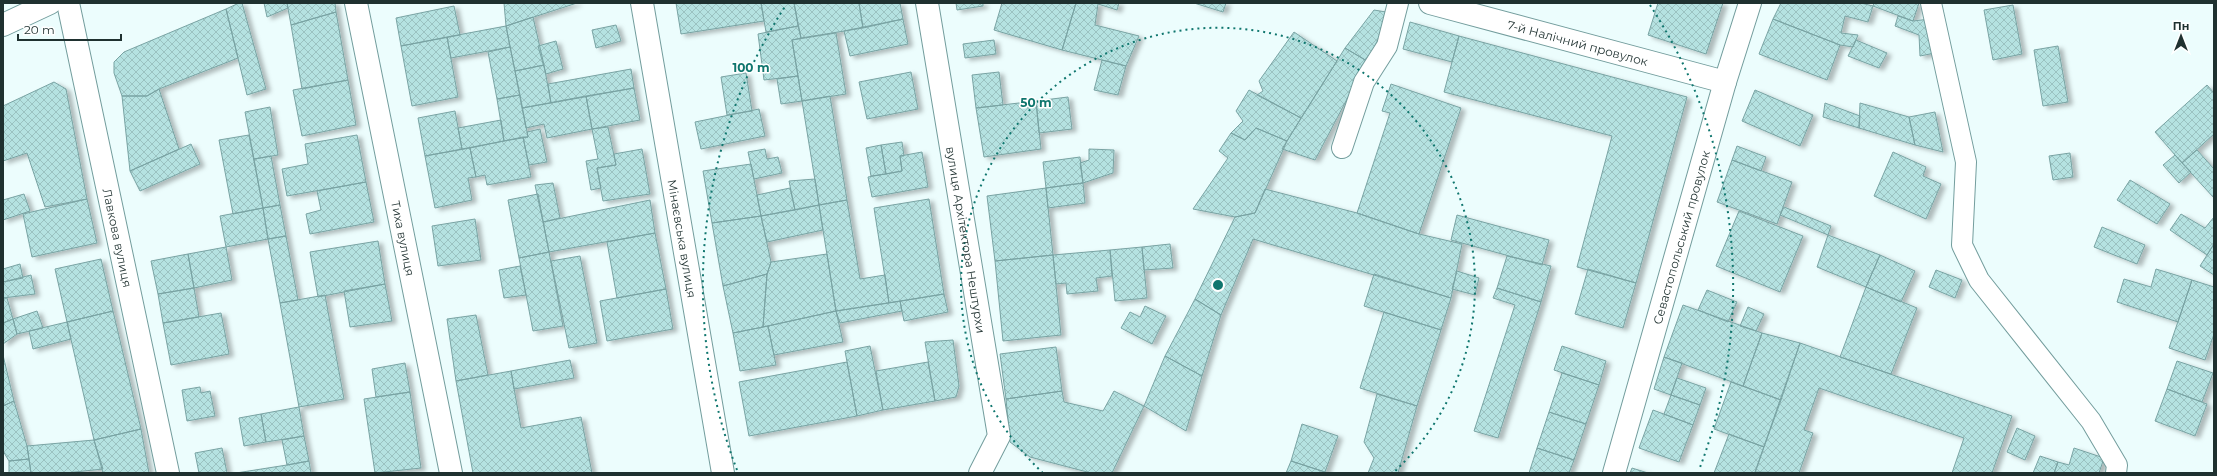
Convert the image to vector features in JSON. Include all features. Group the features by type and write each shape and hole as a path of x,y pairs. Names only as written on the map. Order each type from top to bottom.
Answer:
{"street":[{"path":"3,25 50,3"},
{"name":"Лавкова вулиця","path":"68,3 168,473"},
{"name":"Тиха вулиця","path":"356,3 451,473"},
{"name":"Мінаєвська вулиця","path":"642,3 723,473"},
{"name":"вулиця Архітектора Нештурхи","path":"927,3 999,436 980,473"},
{"name":"7-й Налічний провулок","path":"1430,3 1725,82"},
{"name":"Севастопольський провулок","path":"1614,473 1725,82 1750,3"}],"lane":[{"path":"1342,148 1364,82 1387,46 1398,3"},
{"path":"1931,3 1966,162 1962,245 1979,280 2091,421 2117,465 2116,473"}],"building":[{"path":"242,3 266,89 247,95 226,9"},
{"path":"264,3 287,3 288,8 267,17"},
{"path":"287,3 335,3 336,12 291,25"},
{"path":"504,3 577,3 506,26"},
{"path":"676,3 761,3 764,21 681,34"},
{"path":"761,3 794,3 798,26 766,32"},
{"path":"794,3 859,3 863,28 801,38"},
{"path":"859,3 900,3 903,19 863,28"},
{"path":"956,3 983,3 983,6 957,10"},
{"path":"1002,3 1076,3 1062,50 994,30"},
{"path":"1076,3 1119,3 1117,10 1098,4 1095,25 1139,36 1126,66 1062,50"},
{"path":"1194,3 1226,3 1223,12"},
{"path":"1658,3 1723,3 1706,54 1648,35"},
{"path":"1781,3 1861,3 1873,6 1868,22 1845,16 1841,33 1858,35 1853,47 1840,45 1773,19"},
{"path":"1874,3 1919,3 1913,21 1873,6"},
{"path":"2013,5 2022,54 1993,60 1984,10"},
{"path":"454,6 460,35 401,46 396,18"},
{"path":"226,9 238,58 159,89 147,96 122,96 114,73 114,62 124,52"},
{"path":"1374,10 1392,13 1367,61 1345,48"},
{"path":"336,12 348,80 302,89 291,25"},
{"path":"1898,16 1913,21 1930,19 1935,53 1920,56 1919,35 1895,26"},
{"path":"533,17 544,65 515,71 506,26"},
{"path":"903,19 908,44 850,56 844,31"},
{"path":"1773,19 1840,45 1827,80 1759,54"},
{"path":"1410,22 1459,36 1452,62 1403,49"},
{"path":"616,25 621,41 596,48 592,30"},
{"path":"506,26 510,47 451,58 447,37"},
{"path":"798,26 801,38 792,40 798,76 764,80 758,34"},
{"path":"1294,32 1337,61 1301,118 1257,95 1263,91 1259,81"},
{"path":"836,33 846,94 802,101 792,40"},
{"path":"1459,36 1687,97 1636,283 1577,267 1612,136 1444,92"},
{"path":"447,37 458,97 412,106 401,46"},
{"path":"994,40 996,54 965,58 963,44"},
{"path":"1856,40 1887,53 1879,68 1848,56"},
{"path":"556,41 563,69 546,74 538,46"},
{"path":"2058,46 2068,102 2043,106 2034,50"},
{"path":"510,47 520,95 497,99 488,52"},
{"path":"1345,48 1367,61 1315,160 1282,149"},
{"path":"1102,60 1126,66 1118,95 1094,90"},
{"path":"544,65 551,103 522,108 515,71"},
{"path":"631,69 634,88 551,103 548,84"},
{"path":"911,72 918,109 867,119 859,82"},
{"path":"999,72 1003,105 976,108 972,75"},
{"path":"746,73 752,111 727,115 721,77"},
{"path":"798,76 802,101 781,104 777,79"},
{"path":"348,80 356,125 302,136 293,90"},
{"path":"54,82 66,89 87,199 45,207 27,153 3,161 3,106"},
{"path":"1391,84 1461,108 1419,234 1357,213 1390,113 1382,111"},
{"path":"2207,85 2214,93 2214,134 2182,163 2155,132"},
{"path":"634,88 640,120 592,129 586,96"},
{"path":"159,89 179,149 130,171 122,96 147,96"},
{"path":"1249,90 1301,118 1287,141 1256,128 1245,140 1231,133 1243,121 1236,111"},
{"path":"1755,90 1813,115 1800,146 1742,121"},
{"path":"520,95 528,137 504,141 497,99"},
{"path":"586,96 592,129 547,138 544,124 526,128 522,108"},
{"path":"830,96 847,200 819,205 802,101"},
{"path":"1068,97 1072,129 1039,133 1036,101"},
{"path":"1036,101 1041,149 984,157 976,108"},
{"path":"1825,103 1860,116 1859,128 1823,117"},
{"path":"1860,103 1909,117 1915,145 1859,128"},
{"path":"270,107 278,155 254,159 245,112"},
{"path":"759,109 765,136 701,149 695,122"},
{"path":"455,111 462,149 425,156 418,118"},
{"path":"1935,112 1943,152 1915,145 1909,117"},
{"path":"501,120 504,141 462,149 458,128"},
{"path":"608,127 616,165 597,168 601,188 591,190 586,161 598,159 592,129"},
{"path":"1256,128 1287,141 1255,213 1235,217 1193,209 1228,158 1219,151 1231,133 1245,140"},
{"path":"540,129 547,162 529,165 523,137 528,137 527,132"},
{"path":"249,135 263,208 233,214 219,140"},
{"path":"357,135 366,182 287,196 282,169 308,164 305,144"},
{"path":"523,137 531,177 487,185 485,175 476,177 470,148"},
{"path":"902,142 904,156 900,156 902,171 886,174 881,145"},
{"path":"191,144 200,164 140,191 130,171"},
{"path":"881,145 886,174 871,176 866,148"},
{"path":"1737,146 1766,157 1761,171 1732,160"},
{"path":"470,148 476,177 468,178 472,200 435,208 425,156"},
{"path":"642,149 650,194 603,201 597,168 616,165 614,154"},
{"path":"765,149 767,159 778,157 782,173 754,179 748,152"},
{"path":"1089,149 1114,150 1113,173 1083,183 1080,163 1089,160"},
{"path":"2197,150 2214,169 2214,198 2182,163"},
{"path":"922,152 928,187 872,197 868,177 902,171 900,156"},
{"path":"1893,152 1926,167 1923,176 1941,184 1926,219 1874,196"},
{"path":"2070,153 2073,177 2053,180 2049,156"},
{"path":"2175,155 2191,172 2179,183 2163,165"},
{"path":"271,156 280,205 263,208 254,159"},
{"path":"1080,157 1083,183 1046,188 1043,162"},
{"path":"1732,160 1792,182 1777,224 1717,202"},
{"path":"751,164 761,216 712,223 703,171"},
{"path":"815,179 819,205 795,210 789,181"},
{"path":"2130,180 2170,204 2157,224 2117,200"},
{"path":"366,182 374,222 310,234 306,214 321,210 317,191"},
{"path":"553,183 560,218 543,222 535,185"},
{"path":"1083,183 1085,203 1048,208 1046,188"},
{"path":"790,188 795,210 761,216 757,195"},
{"path":"1046,188 1053,255 995,261 987,196"},
{"path":"1265,189 1357,213 1419,234 1462,244 1451,298 1253,239 1221,315 1195,299 1235,217 1255,213"},
{"path":"24,194 30,211 3,220 3,200"},
{"path":"538,194 549,252 519,258 508,200"},
{"path":"87,199 97,243 32,257 23,214"},
{"path":"929,199 944,294 889,303 874,208"},
{"path":"650,200 655,233 549,252 543,222"},
{"path":"847,200 860,279 885,275 889,303 836,311 819,205"},
{"path":"280,205 286,236 268,239 263,208"},
{"path":"819,205 823,230 767,242 761,216"},
{"path":"1784,207 1831,226 1828,235 1780,215"},
{"path":"263,208 268,239 226,247 220,216"},
{"path":"1739,211 1803,236 1780,292 1716,266"},
{"path":"2181,214 2205,228 2214,217 2214,244 2207,255 2170,230"},
{"path":"1457,215 1549,240 1542,265 1451,240"},
{"path":"761,216 771,262 767,274 723,286 712,223"},
{"path":"475,219 481,260 438,266 432,226"},
{"path":"2102,227 2145,245 2137,264 2094,247"},
{"path":"655,233 666,289 617,298 607,242"},
{"path":"1828,235 1880,255 1866,287 1817,267"},
{"path":"286,236 298,300 280,303 268,239"},
{"path":"378,241 385,284 318,297 310,252"},
{"path":"1170,244 1173,268 1144,270 1142,247"},
{"path":"2214,244 2214,275 2200,266"},
{"path":"226,247 232,280 194,288 188,254"},
{"path":"1142,247 1147,298 1115,301 1110,250"},
{"path":"1110,250 1112,276 1096,278 1098,291 1067,294 1066,283 1056,284 1053,255"},
{"path":"549,252 563,326 533,331 519,258"},
{"path":"188,254 194,288 158,294 151,261"},
{"path":"827,254 836,311 763,327 767,274 771,262"},
{"path":"1053,255 1061,335 1003,341 995,261"},
{"path":"1880,255 1915,271 1901,302 1866,287"},
{"path":"580,256 597,343 569,348 551,261"},
{"path":"1507,256 1551,266 1541,302 1497,288"},
{"path":"101,259 113,311 67,322 55,269"},
{"path":"20,264 23,278 3,282 3,269"},
{"path":"520,266 526,295 504,298 499,270"},
{"path":"1588,269 1636,283 1623,328 1575,314"},
{"path":"2156,269 2192,280 2178,322 2117,302 2124,279 2151,287"},
{"path":"1936,270 1962,280 1955,298 1929,287"},
{"path":"1457,271 1479,278 1475,295 1452,289"},
{"path":"767,274 763,327 733,333 723,286"},
{"path":"1374,274 1451,298 1441,330 1364,306"},
{"path":"31,275 35,294 3,298 3,282"},
{"path":"2192,280 2214,287 2214,334 2205,360 2169,348"},
{"path":"385,284 392,321 350,327 344,291"},
{"path":"1866,287 1917,308 1891,374 1840,357"},
{"path":"194,288 199,317 163,323 158,294"},
{"path":"1497,288 1541,302 1498,438 1474,431 1515,305 1493,298"},
{"path":"666,289 673,329 607,341 600,301"},
{"path":"1707,290 1737,302 1728,322 1698,310"},
{"path":"944,294 948,312 904,321 900,301"},
{"path":"325,295 344,399 299,407 280,303"},
{"path":"3,298 7,298 13,319 3,323"},
{"path":"1195,299 1221,315 1202,376 1165,356"},
{"path":"900,301 902,311 840,323 836,311"},
{"path":"1683,305 1762,333 1743,386 1664,357"},
{"path":"1145,306 1166,316 1152,344 1121,328 1130,312 1140,317"},
{"path":"1748,307 1764,314 1756,331 1740,326"},
{"path":"37,311 43,328 17,334 13,319"},
{"path":"113,311 141,429 94,440 67,322"},
{"path":"836,311 843,342 774,355 768,326"},
{"path":"1384,312 1441,330 1417,406 1360,388"},
{"path":"221,313 229,354 171,365 163,323"},
{"path":"476,315 488,375 456,381 447,319"},
{"path":"13,319 17,334 3,344 3,323"},
{"path":"67,322 71,339 33,349 29,331"},
{"path":"768,326 776,365 740,371 733,333"},
{"path":"1762,333 1800,343 1781,400 1743,386"},
{"path":"953,340 959,386 956,397 935,401 925,342"},
{"path":"1800,343 2012,416 1992,473 1952,473 1964,438 1819,388 1804,430 1813,433 1799,473 1755,472"},
{"path":"870,346 883,410 857,416 845,351"},
{"path":"1562,346 1606,361 1599,385 1554,370"},
{"path":"1056,347 1062,391 1006,399 1000,354"},
{"path":"3,355 14,401 3,406"},
{"path":"1165,356 1202,376 1186,431 1144,406"},
{"path":"1664,357 1682,363 1671,395 1654,389"},
{"path":"570,360 574,378 514,389 511,371"},
{"path":"2177,361 2213,373 2202,402 2167,389"},
{"path":"847,362 857,416 749,436 739,382"},
{"path":"928,362 935,401 883,410 876,371"},
{"path":"405,363 410,392 376,397 372,369"},
{"path":"511,371 521,428 581,417 592,473 473,473 456,381"},
{"path":"1562,373 1599,385 1586,424 1549,412"},
{"path":"1677,378 1706,388 1700,405 1671,395"},
{"path":"1731,382 1781,400 1764,447 1714,429"},
{"path":"200,387 201,393 210,391 215,416 187,421 182,390"},
{"path":"2167,389 2207,404 2195,436 2155,421"},
{"path":"1062,391 1064,402 1103,411 1114,391 1144,406 1112,473 1091,473 1030,457 1010,442 1006,399"},
{"path":"410,392 421,468 375,473 364,399"},
{"path":"1377,394 1417,406 1398,473 1368,473 1374,458 1364,442"},
{"path":"1671,395 1700,405 1693,425 1664,414"},
{"path":"14,401 27,446 29,459 9,461 3,451 3,406"},
{"path":"299,407 304,436 266,442 261,414"},
{"path":"1653,410 1693,425 1679,462 1639,448"},
{"path":"1549,412 1586,424 1574,460 1537,448"},
{"path":"261,414 266,442 244,446 239,418"},
{"path":"1302,424 1338,436 1325,472 1291,461"},
{"path":"2017,428 2035,436 2025,460 2007,452"},
{"path":"141,429 149,473 103,473 94,440"},
{"path":"1729,434 1764,447 1755,473 1714,473"},
{"path":"304,436 309,461 287,465 282,440"},
{"path":"94,440 103,469 65,473 31,473 27,446"},
{"path":"222,448 227,473 199,473 195,453"},
{"path":"1537,448 1574,460 1569,473 1529,473"},
{"path":"2074,448 2104,458 2099,473 2054,473 2058,462 2069,465"},
{"path":"2040,456 2058,462 2054,473 2033,473"},
{"path":"29,459 31,473 9,473 9,461"},
{"path":"309,461 311,473 236,473 287,465"},
{"path":"1291,461 1325,472 1327,473 1286,473"},
{"path":"1632,468 1648,473 1630,473"}]}
